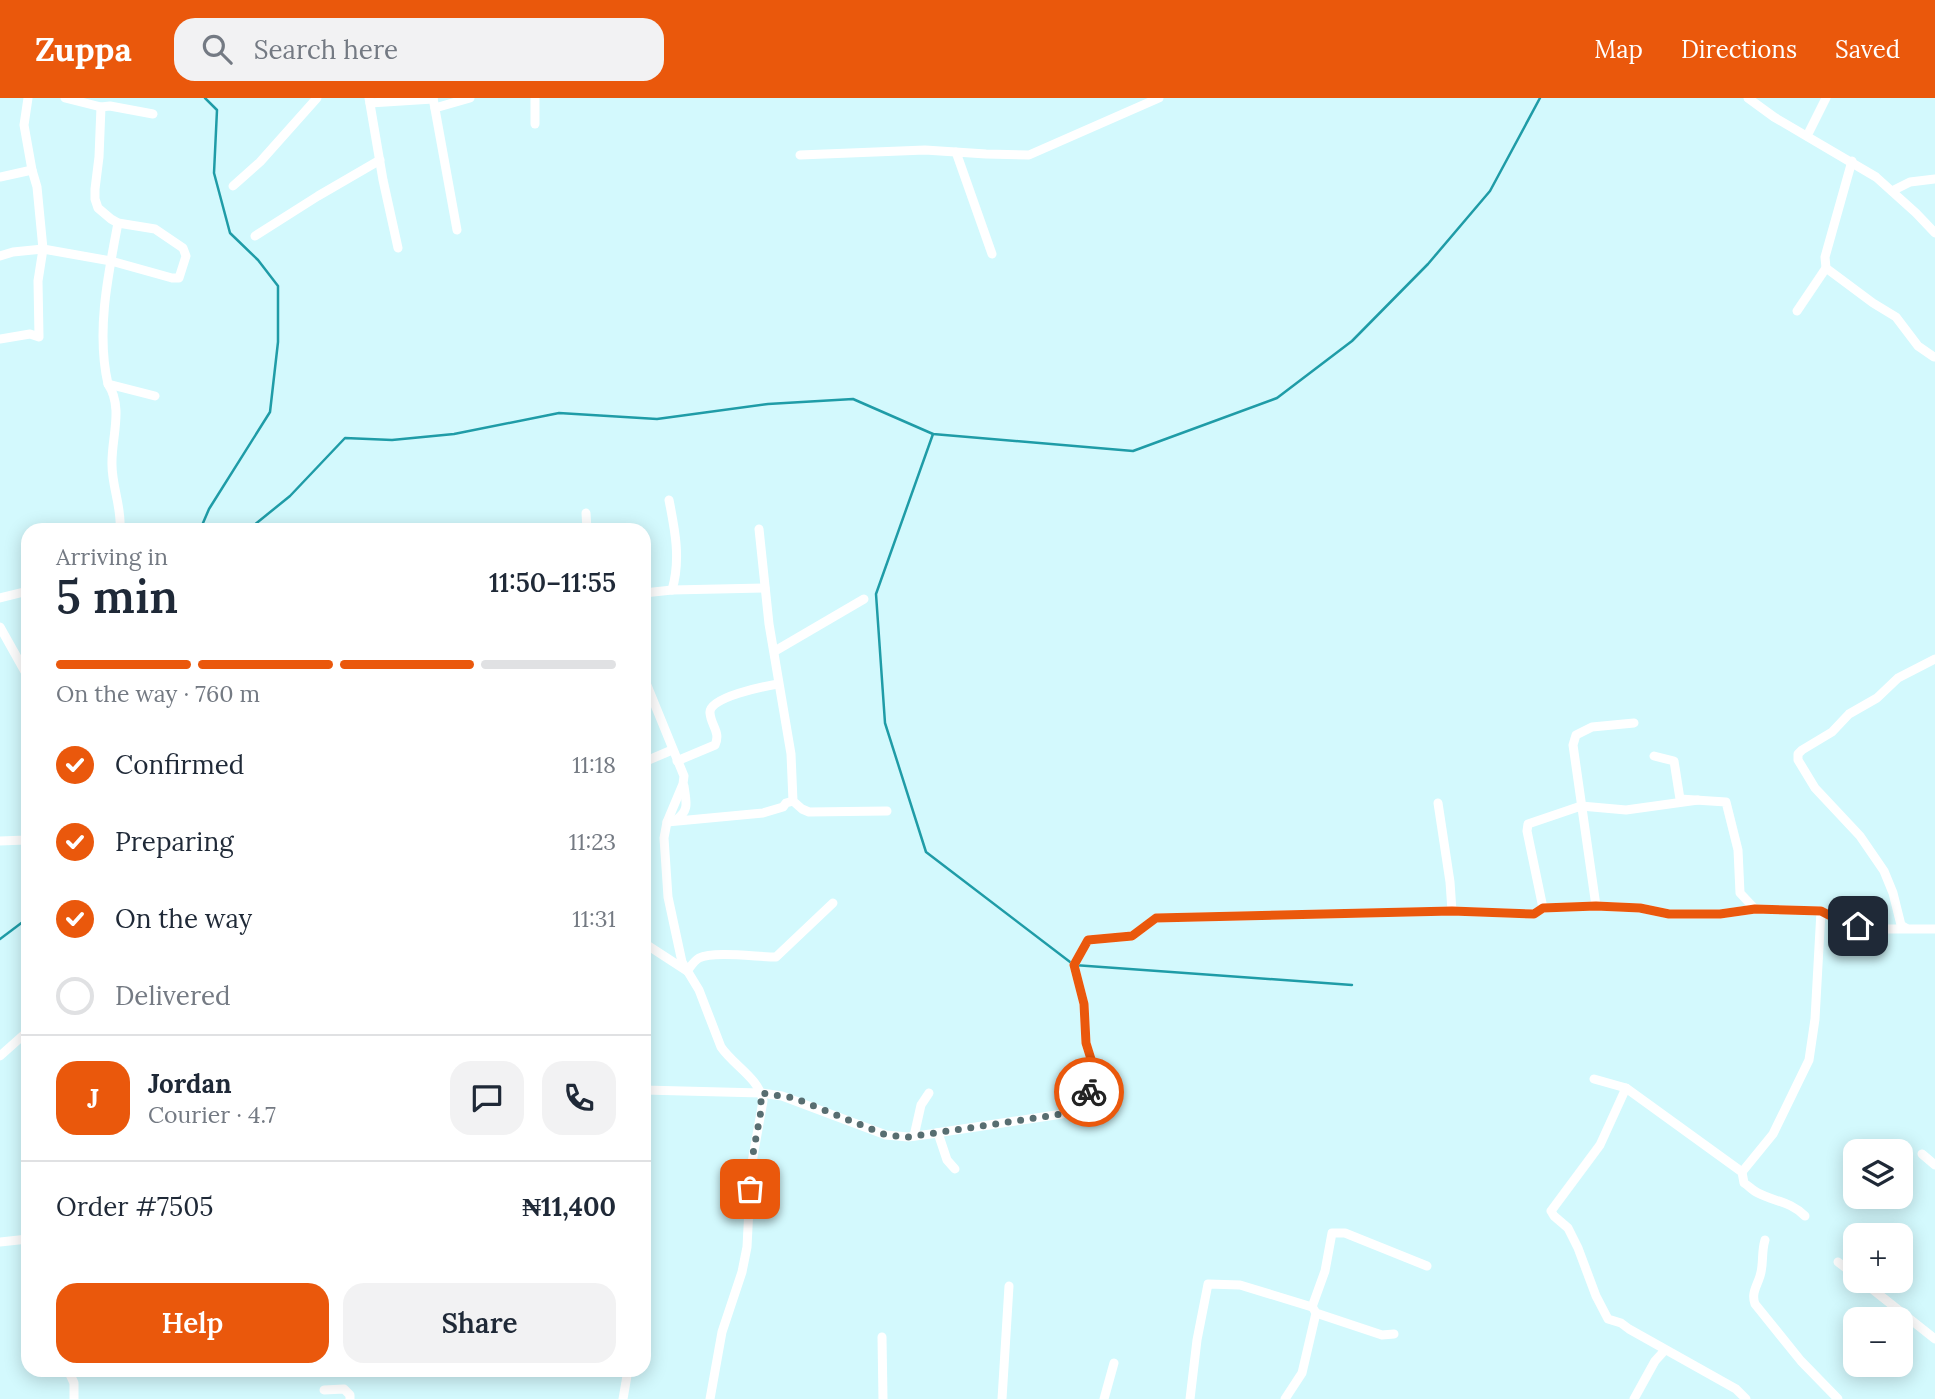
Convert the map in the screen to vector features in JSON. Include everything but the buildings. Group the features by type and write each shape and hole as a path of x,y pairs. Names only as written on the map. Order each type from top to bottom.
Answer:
{"street":[{"path":"0,340 30,334 39,337 38,281 43,249 37,187 23,125 28,98"},
{"path":"65,98 101,107 110,106 153,114"},
{"path":"233,186 260,162 317,98"},
{"path":"398,248 369,101 470,98"},
{"path":"535,98 536,124"},
{"path":"800,155 925,150 1029,155 1158,98"},
{"path":"1748,98 1774,117 1852,161 1892,191 1935,233"},
{"path":"1807,136 1826,98"},
{"path":"434,101 457,230"},
{"path":"0,256 43,249 111,261 179,278 186,256 183,248 155,229 118,223 99,208 95,199 101,107"},
{"path":"956,152 992,254"},
{"path":"255,236 380,160"},
{"path":"1797,311 1826,268 1825,257 1852,161"},
{"path":"0,177 32,170"},
{"path":"1892,191 1910,182 1935,178"},
{"path":"118,223 103,325 105,373 117,404 111,468 121,523"},
{"path":"1826,268 1896,317 1918,346 1934,357"},
{"path":"108,384 155,396"},
{"path":"669,500 677,561 672,590"},
{"path":"586,513 587,523"},
{"path":"759,529 769,624 791,754 793,801 809,812 887,811"},
{"path":"651,592 765,588"},
{"path":"0,598 21,593"},
{"path":"775,650 864,599"},
{"path":"0,627 21,664"},
{"path":"1906,928 1901,925 1893,893 1884,872 1860,836 1815,788 1800,767 1798,754 1832,732 1849,715 1877,698 1898,678 1935,659"},
{"path":"677,761 715,745 718,738 710,708 743,690 778,684"},
{"path":"651,696 684,776 664,838 668,897 680,957 699,990 721,1047 757,1084 761,1093 761,1111 751,1168 747,1247 742,1272 724,1323 710,1399"},
{"path":"1596,906 1573,745 1576,735 1591,727 1634,723"},
{"path":"651,759 672,750"},
{"path":"1654,756 1674,761 1680,799 1726,802 1738,849 1741,893 1755,909"},
{"path":"1543,908 1527,831 1528,824 1581,806 1626,810 1698,800"},
{"path":"670,822 763,813 793,801"},
{"path":"1438,803 1452,911"},
{"path":"0,841 21,840"},
{"path":"687,971 702,957 779,956 833,903"},
{"path":"651,1090 761,1093 794,1098 886,1135 914,1136 1062,1114 1087,1098 1095,1072 1086,1043 1084,1004 1074,965 1088,940 1132,936 1156,918 1452,911 1534,914 1543,908 1596,906 1640,908 1680,914 1720,914 1755,909 1821,911 1850,926 1935,929"},
{"path":"1742,1172 1773,1134 1809,1060 1815,1019 1821,911"},
{"path":"651,948 687,971"},
{"path":"0,1056 21,1037"},
{"path":"1594,1079 1626,1088 1742,1172 1744,1183 1758,1193 1799,1210 1805,1216"},
{"path":"1626,1088 1600,1144 1551,1211 1568,1228 1608,1319 1621,1323 1736,1389 1746,1399"},
{"path":"914,1136 921,1105 929,1093"},
{"path":"936,1133 947,1160 955,1169"},
{"path":"1922,1154 1935,1165"},
{"path":"1285,1399 1302,1373 1332,1233 1345,1233 1427,1266"},
{"path":"0,1242 21,1240"},
{"path":"1765,1240 1761,1250 1761,1275 1753,1293 1755,1304 1801,1362 1838,1399"},
{"path":"1838,1262 1843,1266"},
{"path":"1190,1399 1197,1340 1208,1284 1240,1285 1382,1335 1394,1334"},
{"path":"1002,1399 1009,1286"},
{"path":"1878,1293 1935,1339"},
{"path":"882,1337 883,1399"},
{"path":"1634,1399 1655,1361 1665,1350"},
{"path":"1104,1399 1114,1363"},
{"path":"71,1377 75,1399"},
{"path":"623,1399 627,1377"},
{"path":"324,1390 344,1389 350,1399"}],"waterway":[{"path":"203,523 270,412 278,342 278,286 258,260 230,233 214,173 217,110 205,98"},
{"path":"257,523 290,496 345,438 392,440 454,434 559,413 657,419 768,404 853,399 933,434 1133,451 1277,398 1352,341 1428,264 1490,191 1540,98"},
{"path":"933,434 876,594 885,723 926,852 1074,965 1352,985"},
{"path":"0,939 21,923"}],"way so far":[{"path":"750,1189 761,1093 794,1098 886,1135 908,1137 1062,1114 1087,1098 1089,1092"}],"route":[{"path":"1089,1092 1095,1072 1086,1043 1084,1004 1074,965 1088,940 1132,936 1156,918 1452,911 1534,914 1543,908 1596,906 1640,908 1669,914 1720,914 1755,909 1821,911 1850,926 1858,926"}]}
